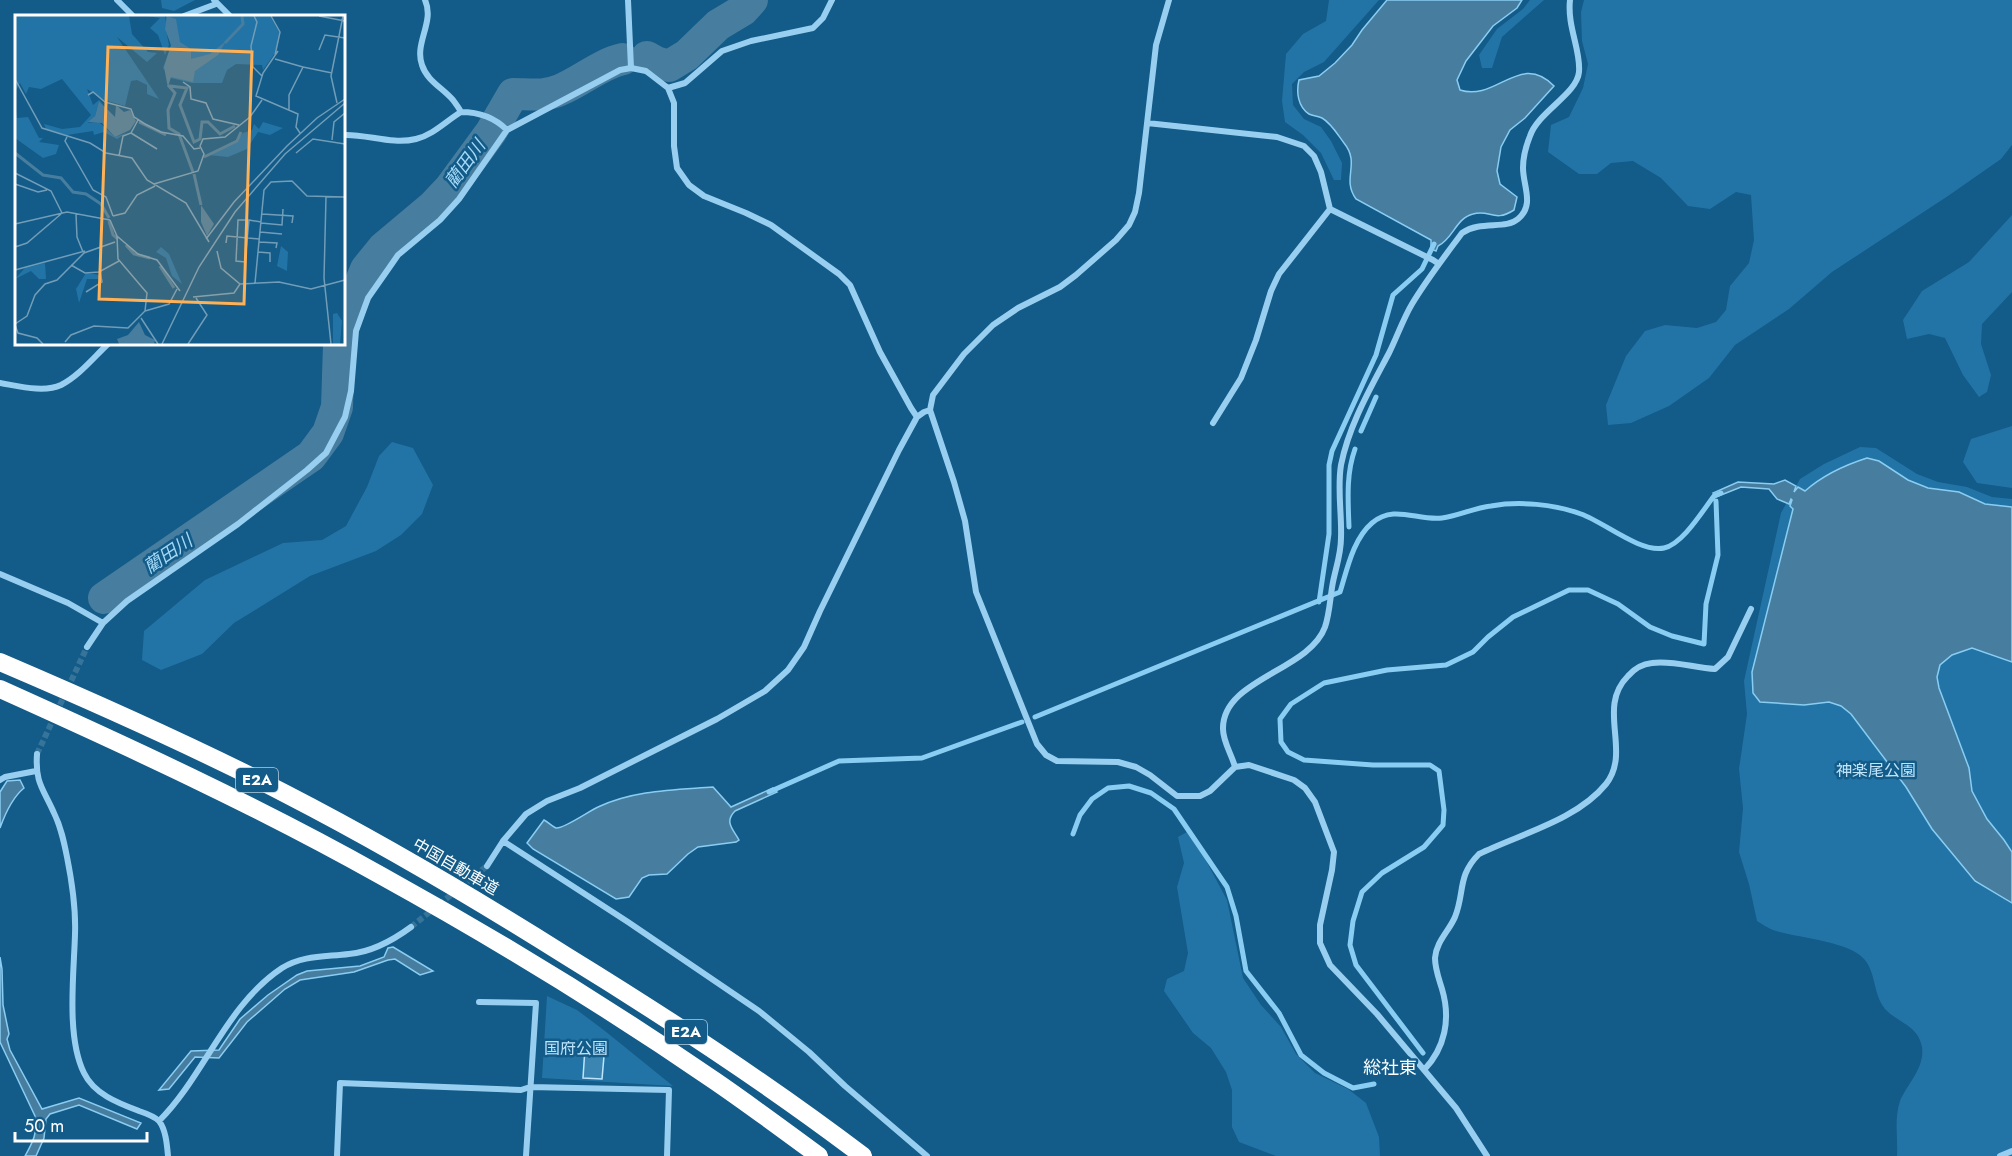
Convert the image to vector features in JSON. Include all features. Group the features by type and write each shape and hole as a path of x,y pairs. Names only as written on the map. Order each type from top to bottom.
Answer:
{"highway":[{"name":"中国自動車道","path":"0,662 189,746 286,794 397,854 504,916 620,989 730,1062 863,1156"},
{"name":"E2A","path":"0,689 236,800 380,875 493,940 605,1009 716,1082 819,1156"}],"street":[{"path":"117,0 132,15"},
{"path":"425,0 429,20 421,48 421,63 427,75 454,101 461,112 491,118 505,128"},
{"path":"628,0 631,68"},
{"path":"668,88 685,83 722,51 751,41 813,28 823,18 832,0"},
{"path":"1169,0 1156,45 1139,193 1135,212 1129,225 1116,240 1077,275 1060,287 1018,308 993,325 958,362 933,395 930,410 965,521 976,592 1037,744 1046,755 1058,761 1118,762 1136,767 1177,796 1200,796 1210,791 1235,767 1249,765 1294,780 1305,788 1315,802 1334,852 1320,925 1320,943 1330,964 1377,1014 1456,1108 1487,1156"},
{"path":"1235,767 1224,738 1225,714 1233,702 1255,683 1303,655 1316,643 1324,629 1341,553 1340,485 1345,450 1361,406 1405,318 1439,264 1462,233 1471,227 1509,225 1519,219 1527,207 1528,197 1523,167 1525,150 1533,125 1576,83 1579,72 1569,15 1570,0"},
{"path":"186,15 215,2 229,15"},
{"path":"87,647 103,624 127,601 238,524 326,453 345,417 351,391 356,332 368,298 399,255 440,220 459,199 505,128 620,70 631,68 646,71 668,88 674,103 674,146 677,168 689,185 704,196 771,225 839,274 850,285 880,352 917,417"},
{"path":"345,135 402,141 416,139 431,133 461,112"},
{"path":"1147,123 1277,136 1304,146 1314,156 1321,172 1330,209 1439,264"},
{"path":"1213,423 1241,378 1279,273 1330,209"},
{"path":"0,383 42,388 60,386 72,378 107,345"},
{"path":"487,866 503,841 526,814 547,801 580,788 717,719 765,690 788,670 804,647 917,417 930,410"},
{"path":"0,574 68,603 103,624"},
{"path":"1424,1070 1433,1060 1444,1038 1446,1019 1443,992 1436,970 1437,947 1454,919 1459,906 1462,882 1470,863 1479,854 1537,829 1591,800 1608,782 1615,768 1613,715 1615,696 1621,683 1634,669 1650,663 1715,669 1728,657 1750,609"},
{"path":"37,754 36,771 40,789 61,831 73,890 74,1022 78,1054 84,1074 98,1090 111,1100 149,1114 159,1121 164,1132 168,1156"},
{"path":"0,780 36,771"},
{"path":"503,841 759,1011 927,1156"},
{"path":"159,1121 185,1089 245,1002 282,969 298,959 351,954 379,947 411,927"},
{"path":"479,1002 536,1003 526,1156"},
{"path":"337,1156 340,1083 521,1090 530,1086 669,1090 668,1156"},
{"path":"2000,1156 2012,1151"}],"green space":[{"path":"161,0 195,0 174,11 162,8"},
{"path":"1329,0 1379,0 1324,62 1304,72 1292,84 1293,105 1304,119 1321,127 1331,141 1342,163 1341,180 1334,180 1321,153 1303,135 1285,122 1282,101 1286,54 1303,34 1326,21"},
{"path":"1530,0 1544,0 1502,37 1492,68 1482,68 1479,55 1497,29 1523,9"},
{"path":"1584,0 2012,0 2012,145 2001,159 1832,272 1789,309 1735,345 1709,378 1669,406 1631,423 1608,425 1606,405 1626,356 1645,331 1665,325 1697,328 1716,322 1726,310 1730,286 1749,263 1754,240 1751,195 1736,192 1710,209 1688,206 1661,178 1633,161 1611,163 1597,174 1579,174 1548,152 1551,125 1569,117 1583,88 1588,64 1582,41 1581,12"},
{"path":"2012,215 2012,292 1982,324 1981,344 1991,375 1987,392 1979,397 1963,375 1945,338 1929,334 1907,339 1903,320 1922,291 1969,262"},
{"path":"2012,426 2012,488 1977,483 1963,462 1971,439"},
{"path":"392,442 413,448 433,485 422,514 401,535 376,551 310,576 234,623 202,654 161,670 142,660 144,631 205,580 283,543 322,540 346,526 367,487 379,456"},
{"name":"神楽尾公園","path":"1860,447 1876,448 1917,474 1938,482 1967,487 1992,497 2012,499 2012,1156 1897,1156 1898,1108 1921,1062 1920,1040 1912,1029 1885,1009 1878,997 1868,964 1857,953 1834,944 1773,930 1757,921 1739,852 1743,808 1739,769 1747,714 1744,681 1781,513 1800,479 1824,464"},
{"path":"1187,832 1204,857 1227,900 1243,978 1261,1005 1281,1027 1296,1054 1315,1073 1348,1089 1366,1103 1379,1137 1380,1156 1276,1156 1239,1142 1232,1127 1232,1090 1226,1072 1211,1048 1193,1033 1164,991 1167,979 1184,971 1188,953 1177,887 1184,863 1178,837"},
{"name":"国府公園","path":"547,996 577,1010 673,1086 542,1078"}],"shaded area":[{"path":"1387,0 1522,0 1517,8 1493,26 1466,61 1457,80 1460,90 1473,92 1485,90 1519,75 1530,74 1542,77 1554,86 1525,118 1510,130 1501,147 1497,171 1500,184 1517,197 1514,210 1497,216 1479,213 1467,216 1438,246 1436,251 1431,249 1431,240 1356,199 1350,184 1349,151 1328,123 1305,111 1299,99 1299,80 1319,76 1335,63"},
{"path":"1867,458 1879,461 1908,480 1928,488 1959,492 1985,504 2012,507 2012,662 1972,648 1952,655 1940,665 1937,677 1969,768 1972,791 1987,819 2012,852 2012,903 1975,881 1932,829 1906,787 1851,714 1841,706 1829,702 1804,705 1760,702 1753,693 1752,672 1793,509 1790,506 1792,500 1789,504 1777,499 1769,489 1741,487 1716,497 1713,493 1738,482 1774,484 1785,480 1796,486 1794,492 1798,487 1805,491 1834,472"},
{"path":"20,780 24,788 10,806 0,828 0,792 7,781"},
{"path":"713,787 731,807 773,788 777,792 735,811 730,822 739,840 698,847 667,874 649,875 642,878 629,897 616,899 533,849 527,843 544,820 560,828 598,807 626,797"},
{"path":"393,947 433,971 420,975 395,959 354,972 300,980 285,989 247,1022 219,1058 195,1057 169,1089 159,1090 191,1051 219,1050 240,1019 268,995 297,975 307,971 360,966 384,957 388,948"},
{"path":"0,957 3,1005 10,1050 42,1109 79,1098 141,1123 137,1129 79,1105 50,1114 46,1119 44,1138 36,1156 25,1156 34,1137 36,1122 0,1042"}],"building":[{"path":"585,1048 600,1049 599,1055 604,1056 602,1079 583,1078"}],"waterway":[{"name":"藺田川","path":"647,57 669,66 687,55 718,25 743,10 752,0"},
{"name":"藺田川","path":"345,321 366,269 383,248 433,206 450,188 491,132 513,94 548,94 623,59"},
{"path":"1319,602 1329,534 1329,465 1332,451 1376,355 1393,295 1422,269 1434,244"},
{"name":"藺田川","path":"104,598 311,456 328,433 337,407 339,345"},
{"path":"1361,431 1376,397"},
{"path":"1349,527 1349,478 1355,449"},
{"path":"1035,717 1340,592 1360,537 1380,517 1397,514 1442,518 1502,504 1548,506 1581,514 1644,546 1664,548 1678,540 1714,496 1721,493"},
{"path":"1423,1053 1356,965 1350,945 1353,921 1362,892 1382,873 1424,847 1443,825 1444,810 1439,771 1430,765 1373,765 1304,760 1288,752 1281,742 1280,719 1291,704 1324,683 1387,670 1446,665 1473,652 1513,617 1569,590 1588,590 1618,604 1650,627 1672,636 1704,644 1706,604 1718,555 1716,501"},
{"path":"769,792 839,761 922,758 1022,722"},
{"path":"1073,834 1080,815 1092,799 1108,788 1129,786 1151,793 1174,809 1227,887 1236,916 1246,971 1279,1013 1301,1055 1324,1073 1353,1088 1374,1084"}],"tunnel":[{"path":"37,754 87,647"},
{"path":"411,927 487,866"}],"district":[{"name":"総社東","path":"1390,1068"}]}
